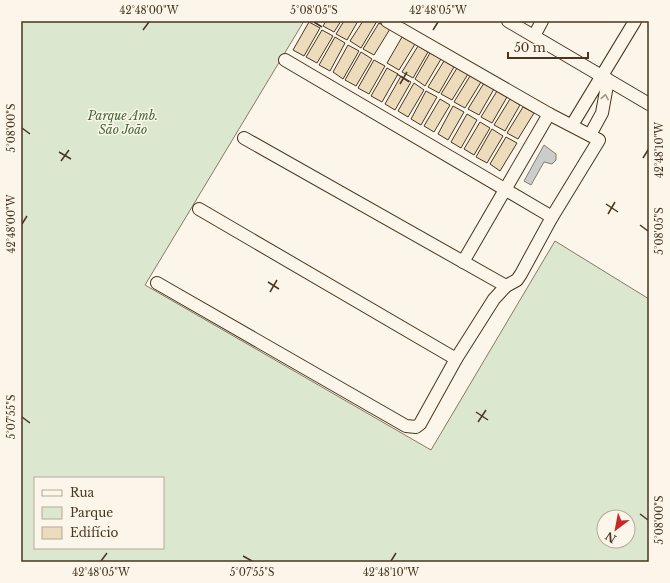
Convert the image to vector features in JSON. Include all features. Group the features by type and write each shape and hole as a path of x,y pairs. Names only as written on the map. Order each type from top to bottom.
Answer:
{"street":[{"path":"157,283 406,426 416,427 420,424 456,359 494,299 506,286 517,280 521,274 552,217 599,140 549,114 387,21"},
{"path":"508,21 649,104"},
{"path":"534,36 542,21"},
{"path":"572,125 605,79 635,21"},
{"path":"285,60 552,217"},
{"path":"590,135 602,113 605,79"},
{"path":"463,262 549,114"},
{"path":"244,138 506,286"},
{"path":"199,209 456,359"}],"green space":[{"name":"Parque Amb. São João","path":"21,21 304,21 145,285 431,450 555,241 649,299 649,562 21,562"}],"shaded area":[{"path":"544,145 556,154 556,160 552,164 544,162 531,185 524,181"}],"building":[{"path":"326,21 341,21 334,32 323,26"},
{"path":"344,21 358,21 347,40 336,34"},
{"path":"363,21 377,21 361,48 350,41"},
{"path":"309,22 320,28 304,56 293,50"},
{"path":"379,23 390,29 374,55 363,49"},
{"path":"322,30 333,36 317,63 306,57"},
{"path":"335,37 345,43 330,71 319,65"},
{"path":"402,37 415,44 399,70 387,63"},
{"path":"348,45 359,51 343,79 333,72"},
{"path":"418,46 428,52 413,78 402,72"},
{"path":"361,52 372,59 356,86 345,80"},
{"path":"430,53 441,59 425,86 415,79"},
{"path":"374,60 385,66 369,94 358,88"},
{"path":"444,61 454,67 439,93 428,87"},
{"path":"387,68 398,74 382,102 371,96"},
{"path":"457,68 468,74 452,100 441,94"},
{"path":"401,76 411,82 395,110 385,104"},
{"path":"470,76 481,82 465,108 454,102"},
{"path":"414,83 424,90 408,117 398,111"},
{"path":"484,83 494,89 479,115 468,109"},
{"path":"426,91 437,97 421,125 411,119"},
{"path":"497,91 507,97 492,123 481,117"},
{"path":"440,99 450,105 434,132 424,126"},
{"path":"510,99 520,105 505,131 494,125"},
{"path":"453,106 464,112 448,140 438,134"},
{"path":"523,107 534,113 518,139 507,133"},
{"path":"467,114 477,120 461,148 451,142"},
{"path":"480,122 490,128 474,155 464,149"},
{"path":"492,129 503,136 487,163 476,157"},
{"path":"506,137 517,143 500,171 490,164"}]}
